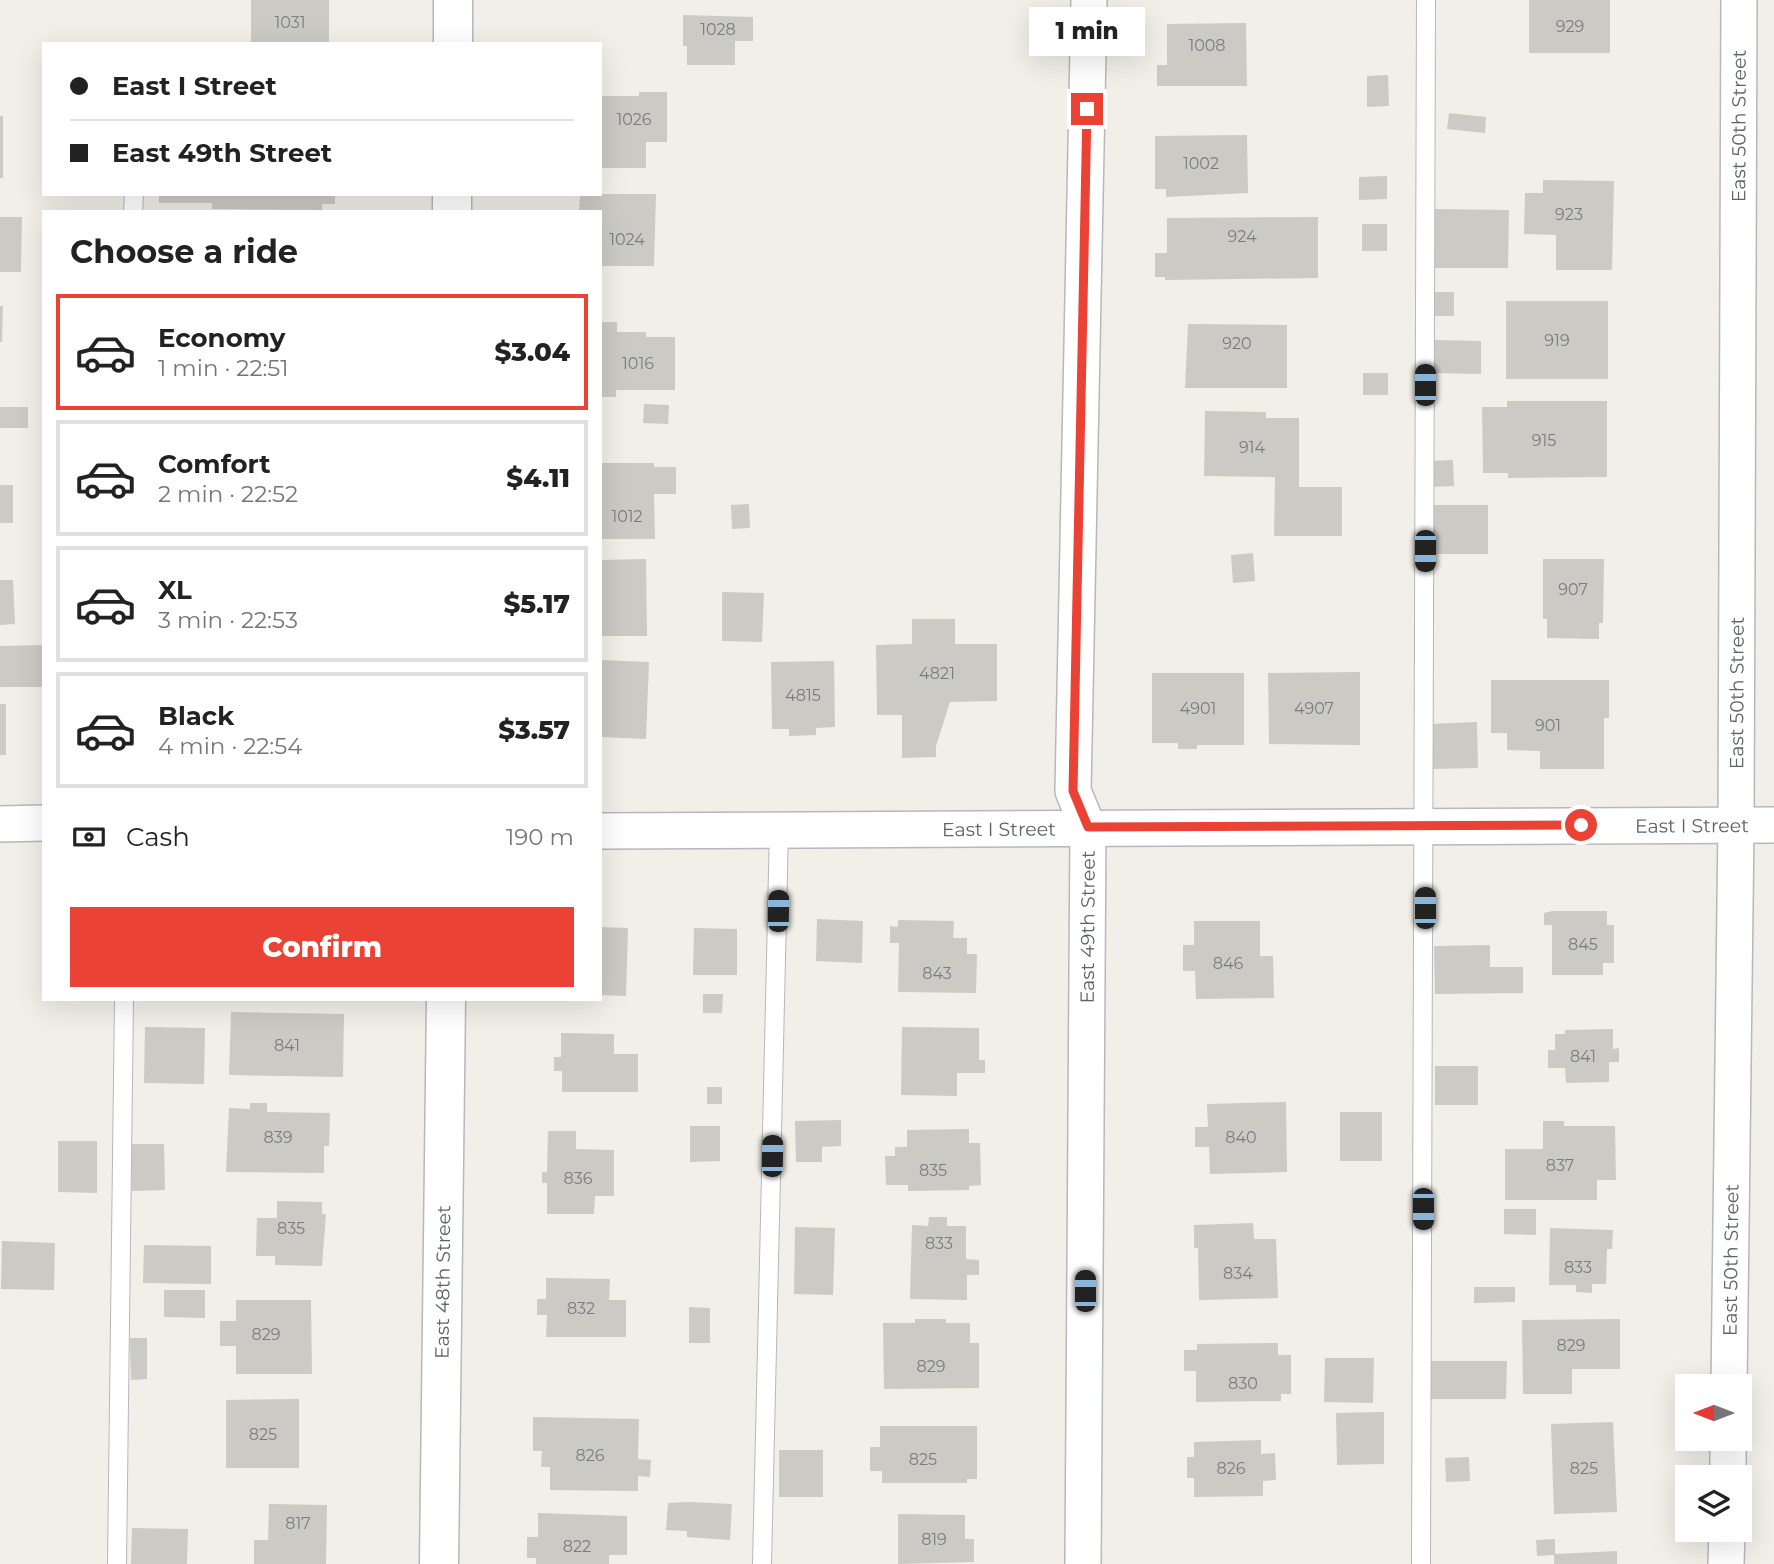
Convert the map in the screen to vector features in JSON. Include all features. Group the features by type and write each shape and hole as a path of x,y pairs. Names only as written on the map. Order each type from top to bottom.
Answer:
{"street":[{"path":"453,0 453,42"},
{"name":"East 49th Street","path":"1083,1564 1088,827 1073,791 1090,0"},
{"name":"East 50th Street","path":"1729,1374 1736,825 1739,0"},
{"path":"0,824 42,823"},
{"name":"East I Street","path":"602,831 1774,825"},
{"name":"East 48th Street","path":"439,1564 446,1001"},
{"path":"1727,1542 1727,1564"}],"lane":[{"path":"1421,1564 1426,0"},
{"path":"762,1564 779,829"},
{"path":"117,1564 124,1001"}],"building":[{"path":"251,0 329,0 329,42 251,42"},
{"path":"1529,0 1610,0 1610,53 1529,53"},
{"path":"683,15 753,17 753,41 735,41 735,65 687,65 687,46 683,46"},
{"path":"1246,23 1247,86 1157,86 1157,65 1167,65 1167,24"},
{"path":"1388,75 1389,106 1367,107 1367,76"},
{"path":"639,92 667,92 667,142 646,142 646,168 602,168 602,96 639,96"},
{"path":"1449,113 1486,117 1485,133 1447,129"},
{"path":"0,116 3,116 3,178 0,178"},
{"path":"1247,135 1248,193 1166,197 1166,189 1155,189 1155,136"},
{"path":"1387,176 1387,199 1359,200 1359,177"},
{"path":"1543,180 1614,181 1612,270 1556,270 1556,235 1524,234 1525,193 1543,193"},
{"path":"656,194 654,266 602,266 602,210 579,210 580,196"},
{"path":"159,196 335,196 335,204 322,204 322,210 212,209 212,203 159,203"},
{"path":"1435,209 1509,210 1508,268 1435,268"},
{"path":"0,217 22,217 21,272 0,272"},
{"path":"1318,217 1318,278 1165,280 1165,277 1155,277 1155,253 1167,253 1167,218"},
{"path":"1362,224 1387,224 1387,251 1362,251"},
{"path":"1432,292 1454,292 1454,316 1433,316"},
{"path":"1506,301 1608,301 1608,379 1506,379"},
{"path":"0,306 3,306 2,342 0,342"},
{"path":"602,322 617,322 617,332 646,332 646,337 675,337 675,390 616,390 616,397 602,397"},
{"path":"1188,324 1287,325 1287,388 1185,388"},
{"path":"1432,340 1481,341 1481,374 1431,373"},
{"path":"1363,373 1388,373 1388,395 1363,395"},
{"path":"1507,401 1607,401 1607,477 1508,478 1508,473 1483,473 1482,407 1507,407"},
{"path":"644,404 669,405 668,424 643,423"},
{"path":"0,407 28,407 28,428 0,428"},
{"path":"1205,411 1266,412 1266,418 1299,418 1299,487 1342,487 1342,536 1274,536 1275,477 1204,476"},
{"path":"1453,460 1454,486 1430,487 1429,461"},
{"path":"602,463 654,463 654,467 676,467 676,494 654,494 655,539 602,539"},
{"path":"0,485 13,485 13,523 0,523"},
{"path":"749,504 750,528 732,529 731,505"},
{"path":"1432,505 1488,505 1488,554 1432,554"},
{"path":"1253,553 1255,581 1233,583 1231,555"},
{"path":"646,559 647,636 602,636 602,560"},
{"path":"1543,559 1604,559 1603,623 1599,623 1599,639 1547,638 1547,619 1543,619"},
{"path":"0,580 13,580 15,624 0,625"},
{"path":"722,592 764,593 762,642 722,641"},
{"path":"912,619 955,619 955,644 997,644 997,701 950,702 936,746 936,757 902,758 902,715 877,715 876,645 912,644"},
{"path":"42,645 42,687 0,687 0,646"},
{"path":"602,660 649,662 646,739 602,737"},
{"path":"834,661 835,727 816,728 816,735 789,736 789,729 772,729 771,662"},
{"path":"1360,672 1360,745 1269,744 1268,673"},
{"path":"1152,673 1244,673 1244,745 1197,745 1197,749 1178,749 1178,743 1152,743"},
{"path":"1491,680 1609,680 1609,718 1604,718 1604,769 1540,769 1540,751 1507,750 1507,733 1491,733"},
{"path":"0,704 6,704 6,755 0,755"},
{"path":"1477,722 1478,768 1431,769 1430,724"},
{"path":"1607,911 1607,925 1614,925 1614,963 1603,963 1603,975 1552,975 1552,925 1544,925 1544,913"},
{"path":"817,919 863,921 862,963 816,961"},
{"path":"898,920 954,921 953,938 967,938 967,954 977,954 976,993 898,992 899,943 890,943 890,926 898,927"},
{"path":"1194,921 1260,921 1260,956 1273,956 1274,998 1196,999 1195,971 1183,971 1183,945 1194,945"},
{"path":"602,927 628,928 626,996 602,995"},
{"path":"694,928 737,929 737,975 693,975"},
{"path":"1490,945 1490,967 1523,967 1523,993 1435,994 1434,946"},
{"path":"703,994 723,994 722,1013 703,1013"},
{"path":"231,1012 344,1014 343,1077 229,1075"},
{"path":"145,1027 205,1028 204,1084 144,1083"},
{"path":"902,1027 979,1028 979,1060 985,1060 985,1073 957,1073 957,1096 901,1095"},
{"path":"1613,1029 1613,1049 1619,1048 1619,1062 1609,1062 1609,1082 1566,1083 1565,1068 1548,1068 1548,1050 1555,1050 1555,1034 1565,1034 1565,1030"},
{"path":"561,1033 614,1034 614,1054 638,1054 638,1092 562,1092 562,1071 554,1071 554,1057 561,1057"},
{"path":"1435,1066 1478,1066 1478,1105 1435,1105"},
{"path":"707,1087 722,1087 722,1104 707,1104"},
{"path":"1286,1102 1287,1172 1210,1174 1209,1147 1195,1147 1195,1127 1208,1127 1207,1104"},
{"path":"250,1103 267,1103 267,1112 330,1113 329,1146 324,1146 324,1173 226,1172 229,1108 250,1109"},
{"path":"1340,1112 1382,1112 1382,1161 1340,1161"},
{"path":"841,1120 841,1146 822,1147 822,1162 796,1162 795,1121"},
{"path":"1543,1121 1564,1121 1564,1126 1615,1126 1616,1180 1597,1180 1597,1200 1505,1200 1505,1149 1543,1149"},
{"path":"690,1126 720,1126 720,1161 690,1162"},
{"path":"969,1129 969,1143 980,1143 981,1185 969,1186 969,1190 908,1191 908,1185 886,1185 885,1156 895,1156 895,1147 907,1147 907,1130"},
{"path":"548,1131 576,1131 576,1149 614,1150 614,1196 595,1196 594,1214 547,1214 547,1183 542,1183 542,1172 547,1172"},
{"path":"58,1141 97,1141 97,1193 58,1192"},
{"path":"131,1144 164,1144 165,1190 132,1191"},
{"path":"277,1201 322,1202 322,1214 326,1214 322,1266 275,1265 275,1256 256,1256 257,1218 277,1218"},
{"path":"1504,1209 1536,1209 1536,1235 1504,1234"},
{"path":"929,1217 947,1217 947,1226 966,1226 966,1259 979,1260 979,1275 967,1275 967,1300 910,1299 912,1225 928,1226"},
{"path":"1253,1223 1254,1239 1276,1239 1278,1298 1199,1300 1198,1248 1194,1248 1194,1225"},
{"path":"795,1227 835,1228 833,1295 794,1294"},
{"path":"1550,1228 1613,1230 1612,1249 1607,1249 1606,1284 1592,1284 1592,1293 1576,1292 1576,1285 1549,1285"},
{"path":"2,1241 55,1243 54,1290 1,1289"},
{"path":"144,1245 211,1246 211,1284 143,1283"},
{"path":"546,1278 610,1279 609,1300 626,1300 626,1337 546,1337 547,1315 537,1315 537,1299 546,1299"},
{"path":"1474,1287 1515,1287 1515,1302 1474,1303"},
{"path":"164,1290 205,1290 205,1318 164,1317"},
{"path":"236,1300 311,1300 312,1374 236,1374 236,1346 220,1346 220,1321 236,1321"},
{"path":"689,1307 710,1308 710,1343 689,1343"},
{"path":"915,1319 946,1319 946,1323 970,1323 970,1343 979,1343 979,1388 884,1389 883,1323 915,1323"},
{"path":"1620,1319 1620,1369 1572,1369 1572,1394 1523,1394 1522,1320"},
{"path":"130,1338 147,1338 147,1379 131,1380"},
{"path":"1278,1343 1278,1355 1291,1355 1291,1394 1281,1394 1281,1401 1196,1402 1196,1371 1184,1371 1184,1350 1197,1350 1197,1344"},
{"path":"1325,1358 1374,1358 1373,1403 1324,1402"},
{"path":"1429,1361 1507,1361 1506,1399 1428,1399"},
{"path":"299,1399 299,1468 226,1468 226,1400"},
{"path":"1384,1412 1384,1464 1337,1465 1336,1413"},
{"path":"533,1417 639,1419 638,1459 651,1460 650,1477 638,1476 638,1491 550,1490 550,1467 541,1467 542,1451 533,1451"},
{"path":"1613,1422 1617,1512 1554,1514 1551,1424"},
{"path":"880,1426 977,1426 977,1479 967,1479 967,1483 882,1483 882,1471 870,1471 870,1447 880,1447"},
{"path":"1261,1440 1261,1454 1275,1453 1276,1480 1263,1481 1263,1496 1194,1497 1194,1478 1187,1478 1187,1457 1194,1457 1194,1442"},
{"path":"779,1450 823,1450 823,1497 779,1497"},
{"path":"1469,1457 1470,1481 1446,1482 1445,1458"},
{"path":"668,1503 732,1504 730,1540 687,1537 687,1531 666,1530"},
{"path":"269,1504 327,1505 326,1564 254,1564 254,1540 268,1540"},
{"path":"538,1513 627,1516 627,1555 609,1555 609,1564 536,1564 536,1558 527,1558 527,1537 538,1537"},
{"path":"898,1514 965,1515 965,1539 974,1539 974,1562 898,1564"},
{"path":"132,1528 188,1529 187,1564 131,1564"},
{"path":"1555,1539 1555,1554 1617,1551 1617,1564 1554,1564 1554,1555 1537,1556 1536,1540"}],"route":[{"path":"1087,109 1073,791 1088,827 1581,825"}]}
